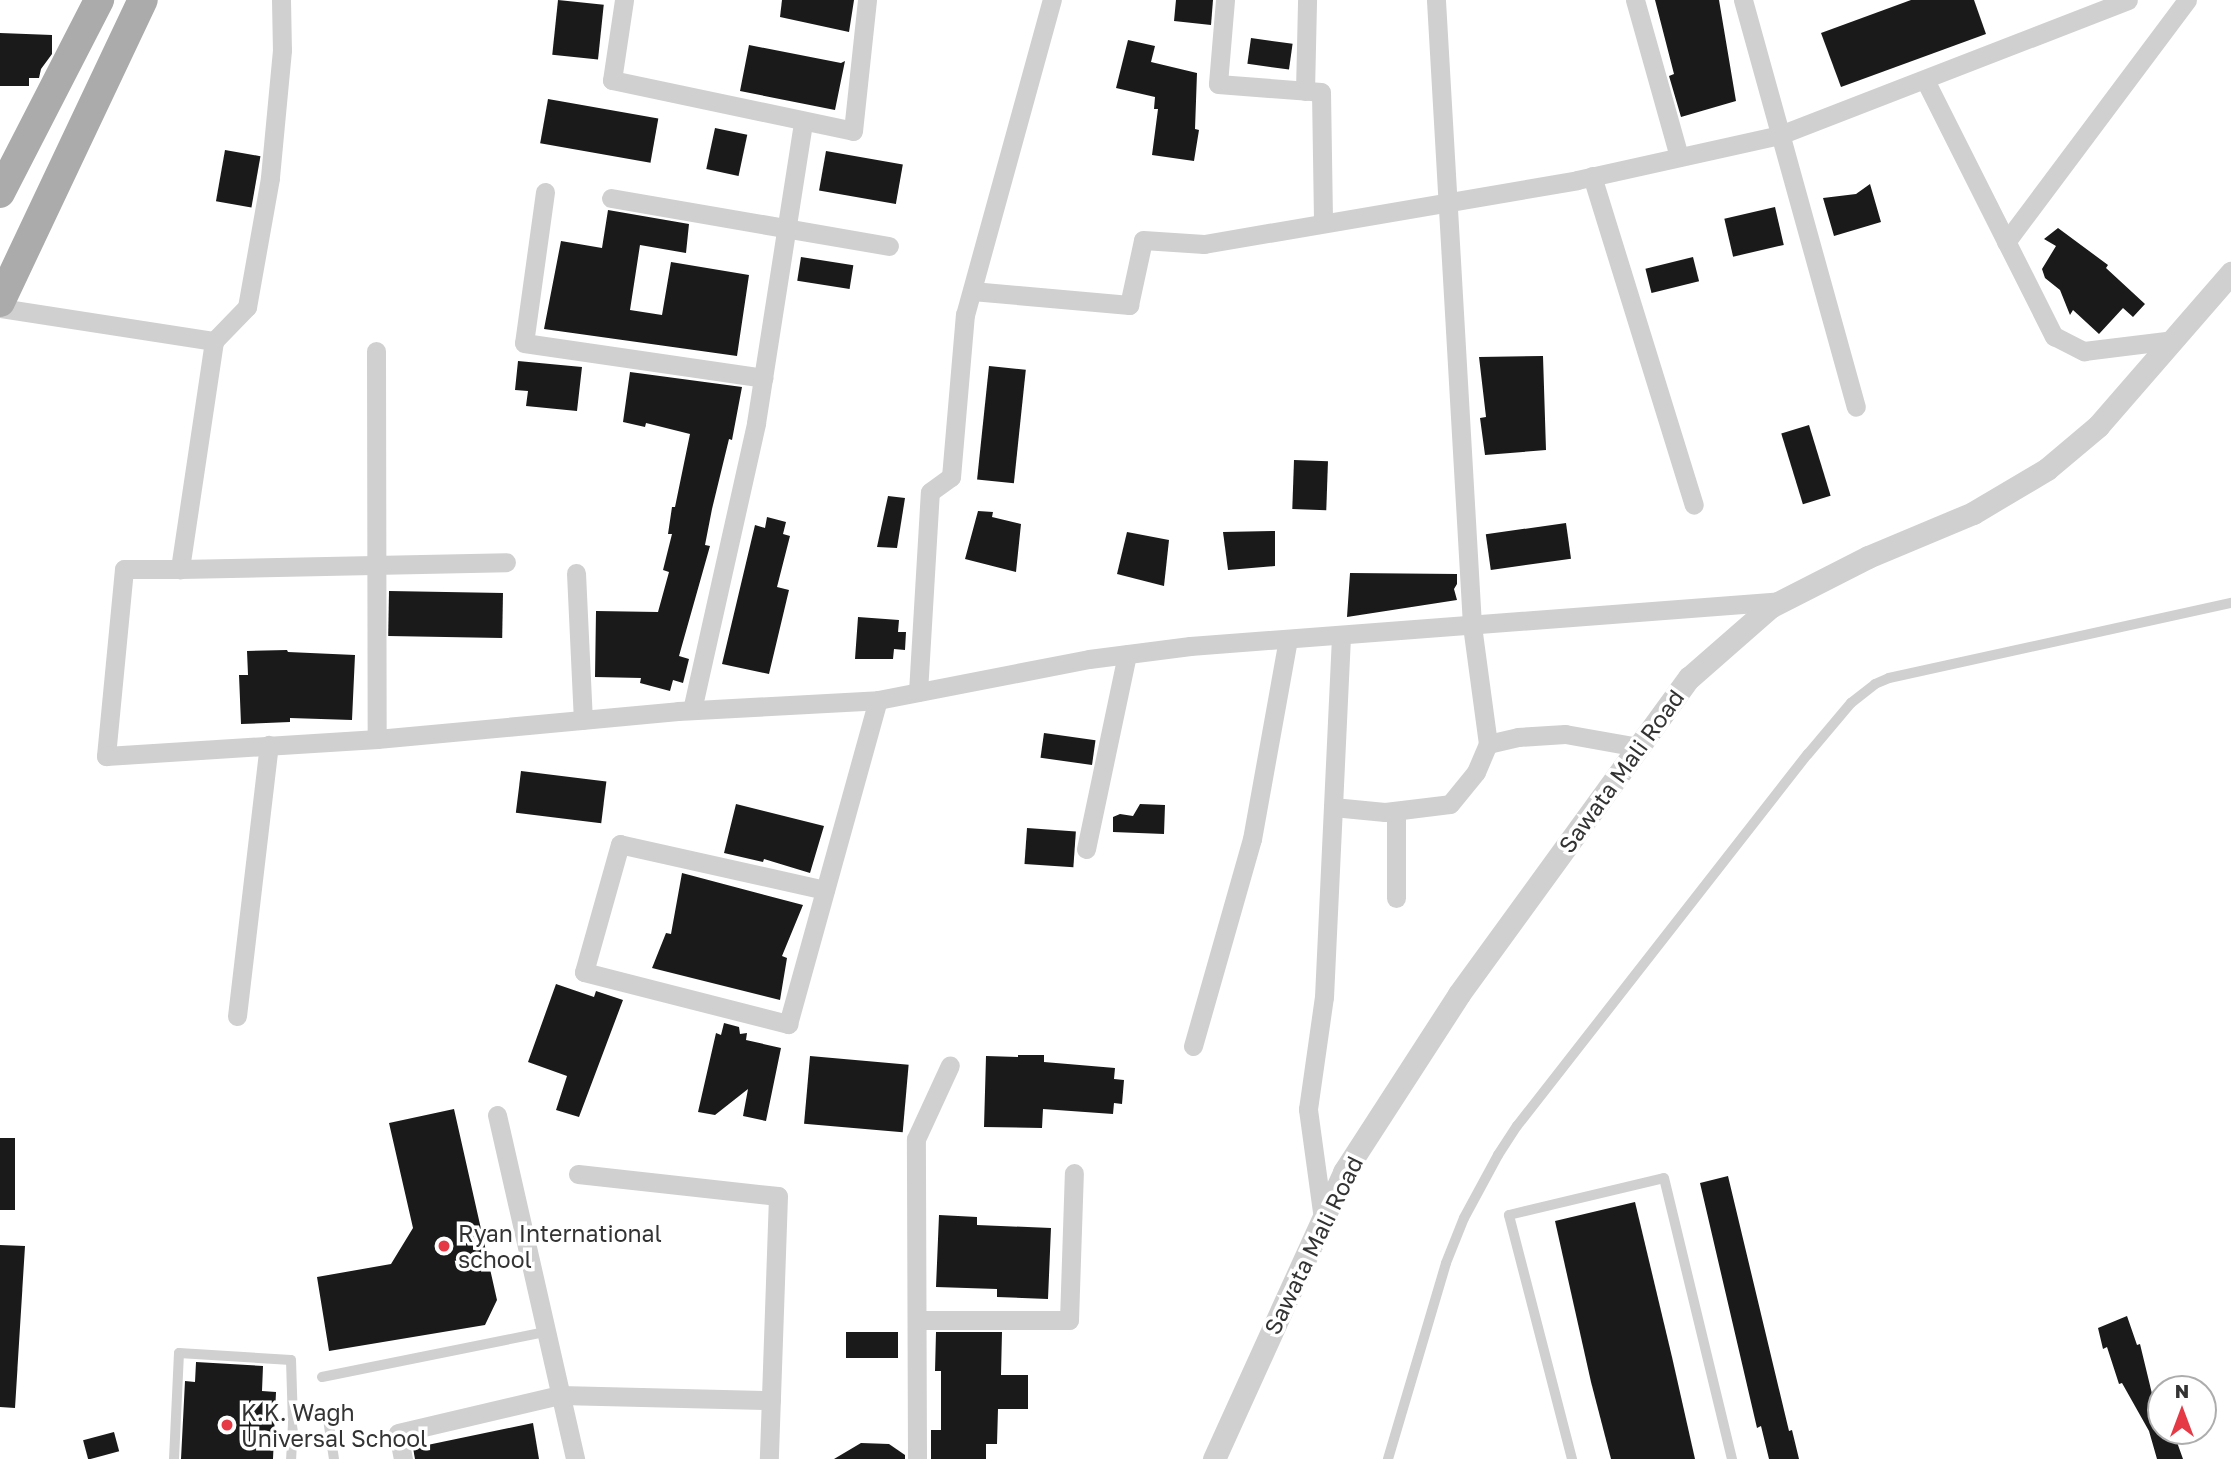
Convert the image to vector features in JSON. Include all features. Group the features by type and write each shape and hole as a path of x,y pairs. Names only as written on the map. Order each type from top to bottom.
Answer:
{"main road":[{"path":"0,193 99,0"},
{"path":"0,302 143,0"}],"street":[{"path":"180,569 214,341 247,307 270,178 282,50 281,0"},
{"path":"624,0 612,80 853,131 867,0"},
{"path":"918,692 930,492 951,477 965,315 1052,0"},
{"path":"1226,0 1218,83 1321,92 1323,222"},
{"path":"1305,91 1307,0"},
{"path":"1333,807 1396,811 1450,804 1476,772 1488,744 1472,625 1436,0"},
{"path":"1635,0 1679,157"},
{"path":"1743,0 1856,407"},
{"path":"972,291 1129,305 1143,240 1204,244 1592,176 1780,135 2129,0"},
{"path":"2006,242 2186,0"},
{"path":"1926,80 2054,335 2084,351 2174,340"},
{"path":"692,710 756,423 803,122"},
{"path":"1592,176 1694,505"},
{"path":"545,192 524,342 763,377"},
{"path":"611,198 889,246"},
{"name":"Sawata Mali Road","path":"1214,1459 1344,1172 1459,994 1689,678 1770,607 1868,556 1973,513 2048,469 2098,426 2231,273"},
{"path":"0,308 214,341"},
{"path":"376,351 377,739"},
{"path":"506,562 442,562 378,567 124,569 106,756 377,739 692,710 878,700 1127,654 1190,646 1783,601"},
{"path":"576,573 583,720"},
{"path":"1322,1219 1308,1109 1324,997 1341,635"},
{"path":"1193,1046 1252,839 1288,639"},
{"path":"1086,849 1127,654"},
{"path":"825,890 620,844 584,972 788,1024 878,700"},
{"path":"1488,744 1518,737 1565,734 1639,747"},
{"path":"237,1016 269,745"},
{"path":"1396,811 1396,898"},
{"path":"917,1459 919,1320 914,1230 916,1139 950,1065"},
{"path":"497,1115 575,1459"},
{"path":"919,1320 1069,1320 1074,1173"},
{"path":"578,1174 778,1196 769,1459"},
{"path":"402,1459 398,1433 560,1395 771,1400"}],"lane":[{"path":"1388,1459 1446,1263 1464,1218 1498,1155 1586,1038 1851,703 1875,684 1889,678 2231,603"},
{"path":"1572,1459 1509,1215 1664,1178 1732,1459"},
{"path":"321,1377 546,1332"},
{"path":"174,1459 179,1353 291,1360 291,1459"},
{"path":"328,1419 334,1459"}],"building":[{"path":"558,0 604,5 598,60 552,55"},
{"path":"782,0 854,0 849,32 780,17"},
{"path":"1176,0 1213,0 1211,25 1174,21"},
{"path":"1655,0 1719,0 1736,101 1681,117 1669,76 1674,74"},
{"path":"1911,0 1974,0 1986,34 1841,87 1821,33"},
{"path":"0,33 52,35 52,54 41,69 39,78 29,78 29,86 0,86"},
{"path":"1251,38 1293,44 1289,70 1247,64"},
{"path":"1128,40 1155,46 1151,62 1197,73 1195,129 1199,130 1194,161 1152,155 1158,109 1154,109 1155,97 1116,88"},
{"path":"749,45 841,63 845,61 835,110 740,91"},
{"path":"548,99 658,118 650,163 540,143"},
{"path":"715,128 747,135 739,176 706,169"},
{"path":"225,150 260,156 251,207 216,201"},
{"path":"826,151 903,165 896,204 819,190"},
{"path":"1870,184 1881,222 1834,236 1823,198 1856,194"},
{"path":"1775,207 1784,245 1733,257 1724,219"},
{"path":"608,210 689,224 686,253 640,245 630,310 662,315 671,262 749,275 737,356 544,329 561,241 602,248"},
{"path":"2058,228 2108,265 2106,268 2145,304 2133,317 2123,308 2099,334 2073,310 2070,315 2060,290 2045,278 2042,269 2056,246 2044,239"},
{"path":"801,257 853,265 850,289 797,281"},
{"path":"1693,257 1699,281 1652,293 1645,269"},
{"path":"1543,356 1546,450 1485,455 1480,418 1486,417 1479,357"},
{"path":"518,361 582,367 577,411 526,406 528,391 515,390"},
{"path":"989,366 1026,370 1014,483 977,479"},
{"path":"630,372 742,387 732,440 729,439 712,509 705,545 710,546 679,656 689,659 683,683 673,680 670,691 640,683 641,678 595,677 596,611 658,612 669,572 663,570 672,534 668,534 672,507 675,507 690,434 646,423 645,427 623,422"},
{"path":"1809,425 1831,496 1803,504 1781,433"},
{"path":"1294,460 1328,461 1326,510 1292,509"},
{"path":"888,496 905,498 897,548 877,547"},
{"path":"978,511 993,512 992,517 1021,524 1016,572 965,559"},
{"path":"767,517 786,522 783,534 790,536 777,587 789,590 769,674 722,664 755,525 765,528"},
{"path":"1566,523 1571,559 1491,570 1486,534"},
{"path":"1275,531 1275,566 1228,570 1223,532"},
{"path":"1127,532 1169,540 1164,586 1117,574"},
{"path":"1350,573 1457,574 1454,589 1457,600 1347,617"},
{"path":"389,591 503,593 502,638 388,636"},
{"path":"858,617 899,620 898,632 906,632 905,650 894,649 893,659 855,659"},
{"path":"287,650 355,655 352,720 290,718 290,722 241,724 239,675 248,675 247,651"},
{"path":"1044,733 1095,740 1092,765 1041,758"},
{"path":"521,771 606,781 601,823 516,813"},
{"path":"736,804 824,826 810,873 764,859 763,862 724,853"},
{"path":"1140,804 1165,805 1164,834 1113,832 1113,817 1120,814 1133,816"},
{"path":"1027,828 1076,831 1073,867 1024,864"},
{"path":"682,873 803,905 782,956 787,958 780,1000 652,968 666,933 671,934"},
{"path":"556,984 594,997 596,991 623,1000 579,1117 556,1110 567,1076 528,1062"},
{"path":"724,1023 739,1027 740,1034 747,1033 746,1040 781,1048 766,1121 743,1116 748,1089 715,1115 698,1112 716,1033 721,1035"},
{"path":"1044,1055 1044,1062 1115,1068 1114,1079 1124,1080 1122,1104 1114,1103 1113,1114 1043,1109 1042,1128 984,1127 986,1056"},
{"path":"810,1056 909,1065 903,1132 804,1124"},
{"name":"Ryan International school","path":"454,1109 497,1300 485,1325 329,1351 317,1277 391,1264 413,1228 389,1123"},
{"path":"0,1138 15,1138 15,1210 0,1210"},
{"path":"1728,1176 1789,1431 1792,1430 1799,1459 1769,1459 1761,1426 1757,1428 1700,1183"},
{"path":"1635,1202 1695,1459 1611,1459 1591,1382 1555,1221"},
{"path":"939,1215 977,1217 977,1225 1051,1228 1048,1299 997,1297 997,1289 936,1287"},
{"path":"0,1245 25,1246 15,1408 0,1407"},
{"path":"2127,1316 2137,1345 2140,1344 2147,1375 2147,1427 2122,1383 2119,1384 2107,1347 2103,1349 2098,1328"},
{"path":"846,1332 898,1332 898,1358 846,1358"},
{"path":"936,1332 1002,1332 1001,1375 1028,1375 1028,1409 998,1409 997,1444 986,1444 986,1459 931,1459 931,1430 941,1430 941,1371 935,1371"},
{"name":"K.K. Wagh Universal School","path":"196,1362 263,1366 262,1391 276,1392 273,1459 181,1459 185,1381 195,1382"},
{"path":"533,1423 539,1459 415,1459 413,1448"},
{"path":"114,1432 119,1451 88,1459 83,1440"},
{"path":"861,1443 889,1444 905,1455 905,1459 834,1459"},
{"path":"2153,1445 2178,1445 2183,1459 2157,1459"}],"place":[{"name":"Ryan International school","path":"444,1246"},
{"name":"K.K. Wagh Universal School","path":"227,1425"}]}
